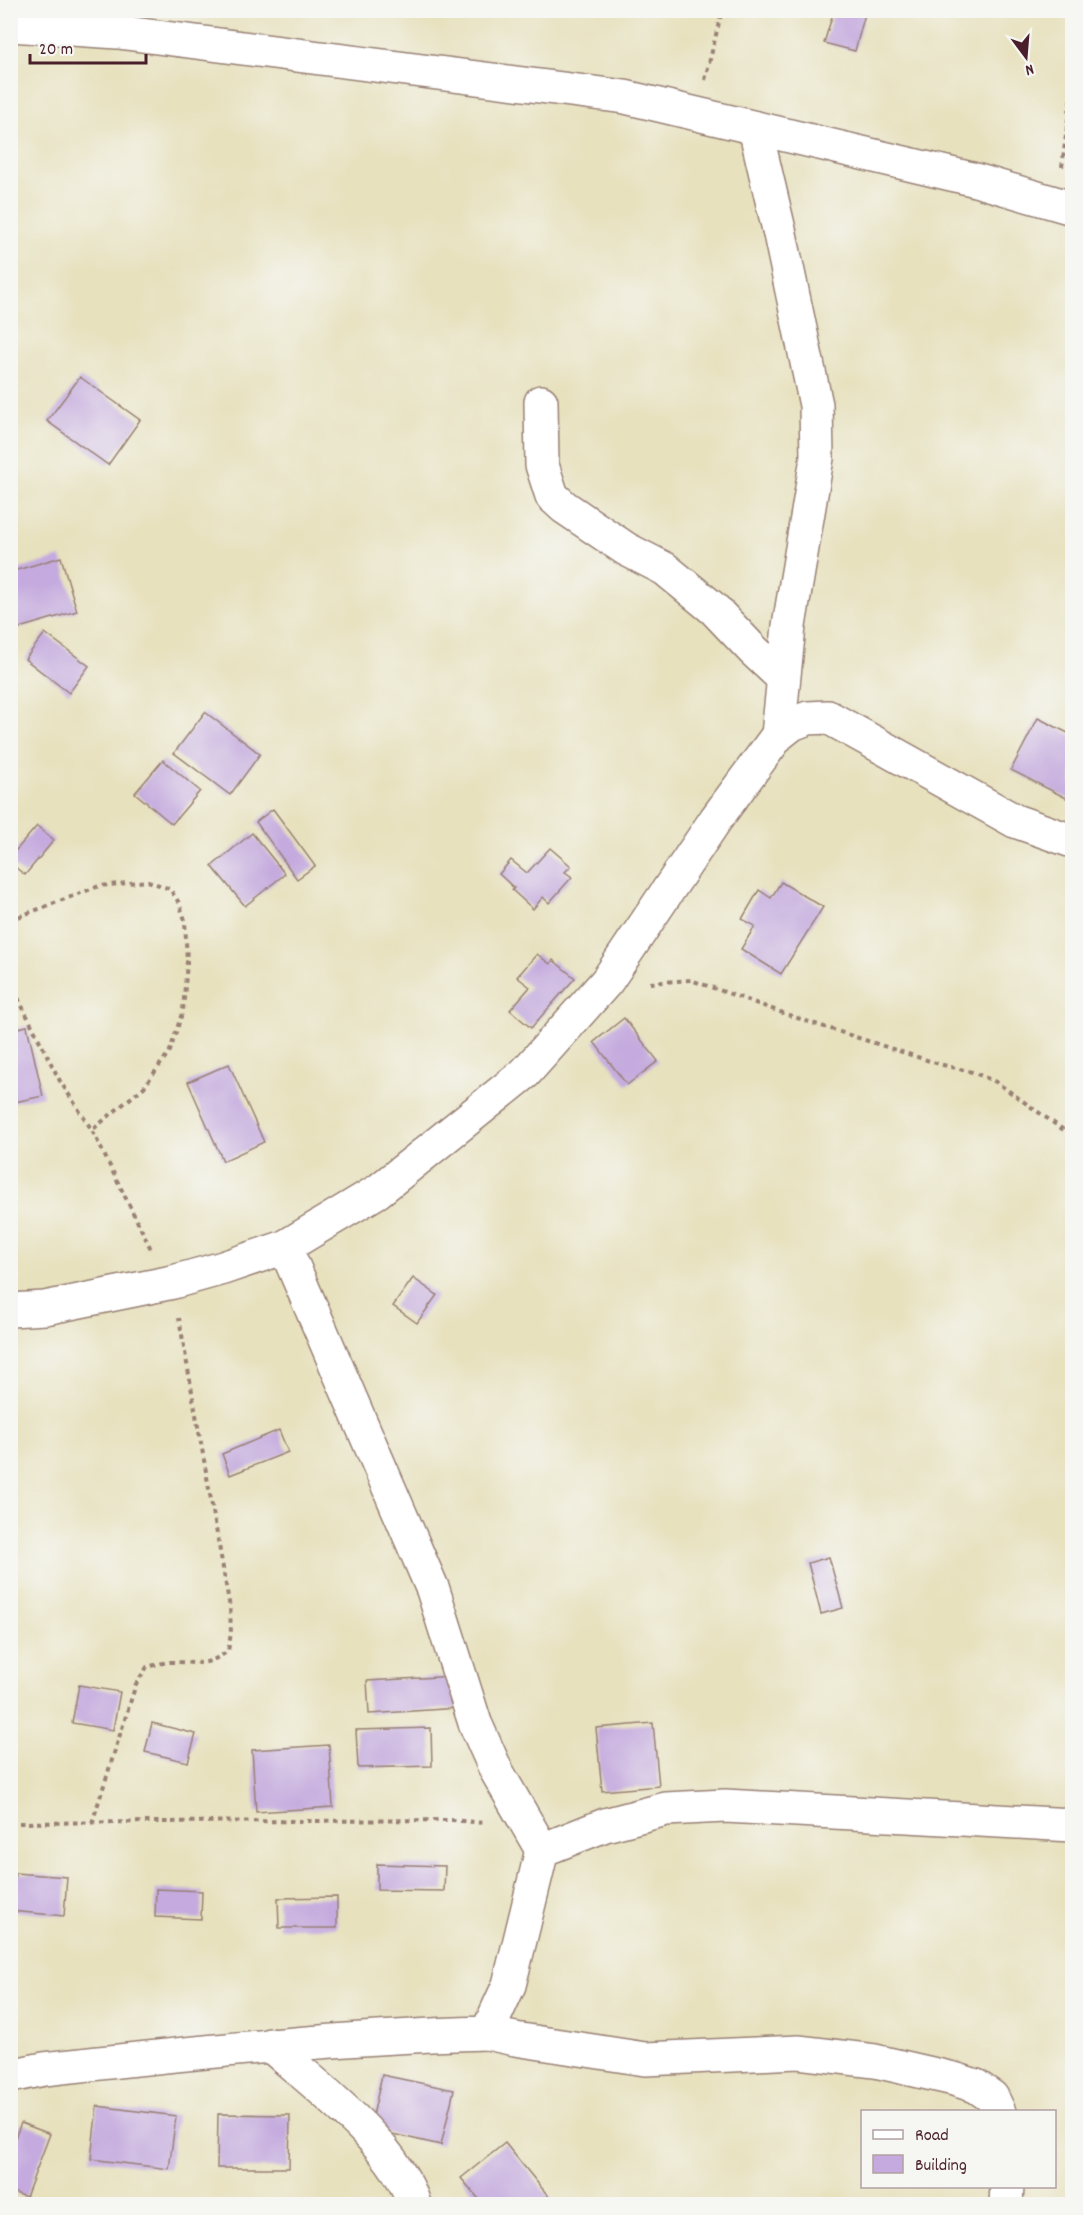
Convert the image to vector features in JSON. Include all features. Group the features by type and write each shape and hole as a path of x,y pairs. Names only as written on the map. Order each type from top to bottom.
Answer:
{"street":[{"path":"10,25 118,32 625,97 972,179 1065,206"},
{"path":"755,128 816,405 818,458 789,626 778,735"},
{"path":"541,402 542,465 552,496 564,507 626,549 665,569 714,609 783,678"},
{"path":"10,1310 45,1308 170,1282 285,1247 378,1191 525,1073 607,981 716,819 778,735 792,724 808,718 828,717 1015,821 1072,841"},
{"path":"285,1247 433,1590 475,1723 496,1770 542,1850 509,1985 487,2033"},
{"path":"542,1850 605,1825 666,1809 725,1806 1072,1825"},
{"path":"10,2076 44,2069 270,2045 409,2035 487,2033 645,2059 798,2052 875,2061 976,2086 992,2097 998,2110"},
{"path":"270,2045 359,2125 394,2164 414,2205"},
{"path":"1006,2205 1007,2188"}],"path":[{"path":"698,114 722,10"},
{"path":"1065,206 1072,88"},
{"path":"10,920 99,886 148,881 170,889 179,903 185,920 187,962 183,1011 170,1051 144,1087 92,1130"},
{"path":"10,972 19,1000 60,1081 92,1130 170,1282 230,1608 231,1633 228,1652 215,1660 196,1665 170,1662 147,1667 136,1684 92,1822"},
{"path":"607,981 636,984 691,980 802,1020 939,1064 972,1072 996,1082 1072,1136"},
{"path":"10,1823 452,1820 485,1823"}],"building":[{"path":"834,10 866,10 855,51 824,43"},
{"path":"80,377 140,420 108,465 47,421"},
{"path":"61,557 77,611 19,628 10,599 10,572"},
{"path":"45,633 89,666 69,693 25,659"},
{"path":"205,712 260,754 230,795 174,753"},
{"path":"1038,718 1072,735 1072,801 1011,770"},
{"path":"163,760 200,791 172,824 135,793"},
{"path":"273,809 315,866 297,879 256,822"},
{"path":"37,826 54,840 25,875 10,863 10,857"},
{"path":"252,833 285,874 245,906 212,866"},
{"path":"550,848 571,866 565,872 572,877 549,903 543,897 533,909 512,890 514,888 499,874 511,860 527,873"},
{"path":"781,882 823,907 781,974 741,949 755,926 742,919 759,890 771,898"},
{"path":"537,954 550,964 553,960 575,978 531,1028 510,1010 530,987 517,977"},
{"path":"624,1018 658,1061 627,1085 594,1042"},
{"path":"27,1026 43,1096 10,1103 10,1030"},
{"path":"229,1064 264,1142 223,1161 188,1082"},
{"path":"413,1278 437,1295 417,1323 393,1306"},
{"path":"279,1430 288,1452 230,1475 222,1454"},
{"path":"829,1557 843,1608 821,1614 808,1563"},
{"path":"456,1676 458,1708 369,1714 367,1681"},
{"path":"79,1685 120,1692 113,1730 72,1723"},
{"path":"152,1723 196,1734 188,1762 145,1752"},
{"path":"653,1723 659,1786 602,1791 596,1728"},
{"path":"431,1728 432,1766 358,1768 356,1730"},
{"path":"329,1745 333,1807 256,1812 252,1750"},
{"path":"377,1864 445,1866 444,1891 377,1890"},
{"path":"15,1873 67,1877 64,1916 11,1911"},
{"path":"156,1889 202,1891 201,1919 155,1917"},
{"path":"337,1897 337,1928 279,1928 278,1898"},
{"path":"382,2075 454,2090 441,2145 370,2129"},
{"path":"97,2106 176,2116 169,2169 91,2159"},
{"path":"218,2114 290,2115 289,2168 217,2168"},
{"path":"21,2123 50,2134 26,2197 10,2191 10,2150"},
{"path":"505,2143 554,2203 483,2204 461,2178"}]}
